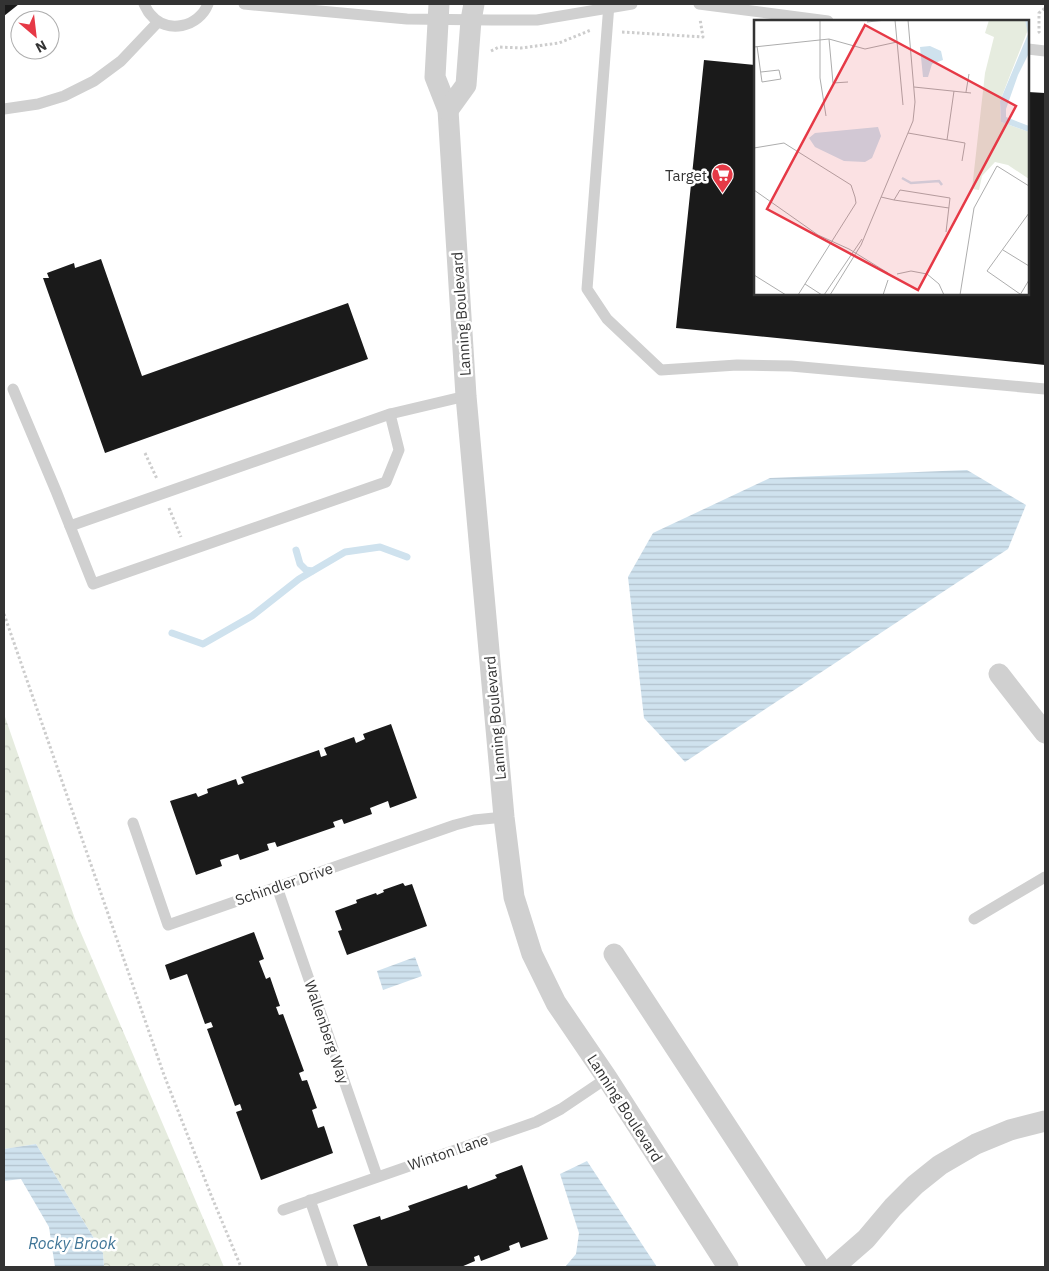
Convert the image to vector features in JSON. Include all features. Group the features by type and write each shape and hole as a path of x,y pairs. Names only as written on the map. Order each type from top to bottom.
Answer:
{"street":[{"name":"Lanning Boulevard","path":"439,12 435,77 448,110 466,396 504,817 514,897 532,954 556,1003 607,1078 728,1267"},
{"path":"448,110 466,85 472,12"},
{"path":"999,674 1045,733"},
{"path":"614,954 819,1267"},
{"path":"834,1267 866,1239 893,1207 915,1185 940,1165 976,1144 1010,1130 1045,1121"}],"lane":[{"path":"144,4 149,14 158,22 178,27 198,19 208,4"},
{"path":"244,4 407,19 439,12 472,12 537,20 608,6 632,4"},
{"path":"699,4 820,20"},
{"path":"608,6 587,289 607,319 662,370 737,365 791,366 1045,389"},
{"path":"4,109 38,104 64,96 94,81 120,61 158,22"},
{"path":"1029,49 1045,51"},
{"path":"13,389 93,584 386,482 400,450 390,414"},
{"path":"70,526 390,414 466,396"},
{"name":"Schindler Drive","path":"132,823 168,925 455,825 474,820 504,817"},
{"path":"974,920 1045,877"},
{"name":"Wallenberg Way","path":"276,887 377,1176"},
{"name":"Winton Lane","path":"283,1210 536,1122 561,1109 607,1078"},
{"path":"310,1200 333,1267"}],"path":[{"path":"1045,8 1039,13 1039,32 1045,33"},
{"path":"4,614 164,1076 241,1267"}],"green space":[{"path":"4,714 75,919 224,1267 104,1267 103,1253 36,1144 4,1149"}],"water":[{"path":"967,470 1026,505 1008,549 685,762 644,718 628,577 653,533 770,478"},
{"path":"415,957 422,976 383,990 377,971"},
{"name":"Rocky Brook","path":"36,1144 103,1253 104,1267 55,1267 49,1227 21,1179 4,1181 4,1149"},
{"path":"587,1161 657,1267 565,1267 576,1254 579,1233 560,1174"}],"building":[{"path":"4,4 19,4 10,10 4,16"},
{"name":"Target","path":"704,60 754,65 754,295 1029,295 1029,92 1045,93 1045,365 676,328"},
{"path":"101,259 142,376 348,303 368,359 105,453 43,278 49,278 47,273 74,263 75,268"},
{"path":"391,724 417,798 390,808 388,801 370,808 372,814 344,824 342,819 333,822 335,827 277,847 275,842 267,844 269,850 240,860 238,854 220,860 222,866 196,875 170,801 196,793 198,797 208,793 207,789 236,779 238,785 244,783 241,777 319,750 321,757 327,755 324,748 354,737 356,743 365,739 363,734"},
{"path":"403,883 405,886 412,884 427,926 347,955 338,931 342,930 335,911 357,903 356,900 376,893 377,895 384,892 383,890"},
{"path":"254,932 264,959 259,961 266,979 270,977 280,1006 276,1007 279,1015 283,1014 304,1071 299,1073 302,1081 307,1080 317,1108 312,1110 318,1128 324,1126 333,1153 261,1180 236,1112 242,1110 240,1104 235,1106 207,1029 213,1027 211,1022 205,1024 187,974 170,980 165,965"},
{"path":"522,1165 548,1239 521,1248 519,1242 509,1246 510,1250 481,1261 479,1255 474,1257 475,1261 461,1267 368,1267 353,1225 380,1216 381,1220 410,1210 408,1206 467,1185 468,1189 497,1178 495,1175"}],"waterway":[{"path":"172,633 203,644 252,616 299,579 345,552 380,547 407,557"},
{"path":"296,550 300,564 306,570 312,571"}],"place":[{"name":"Target","path":"723,194"}]}
